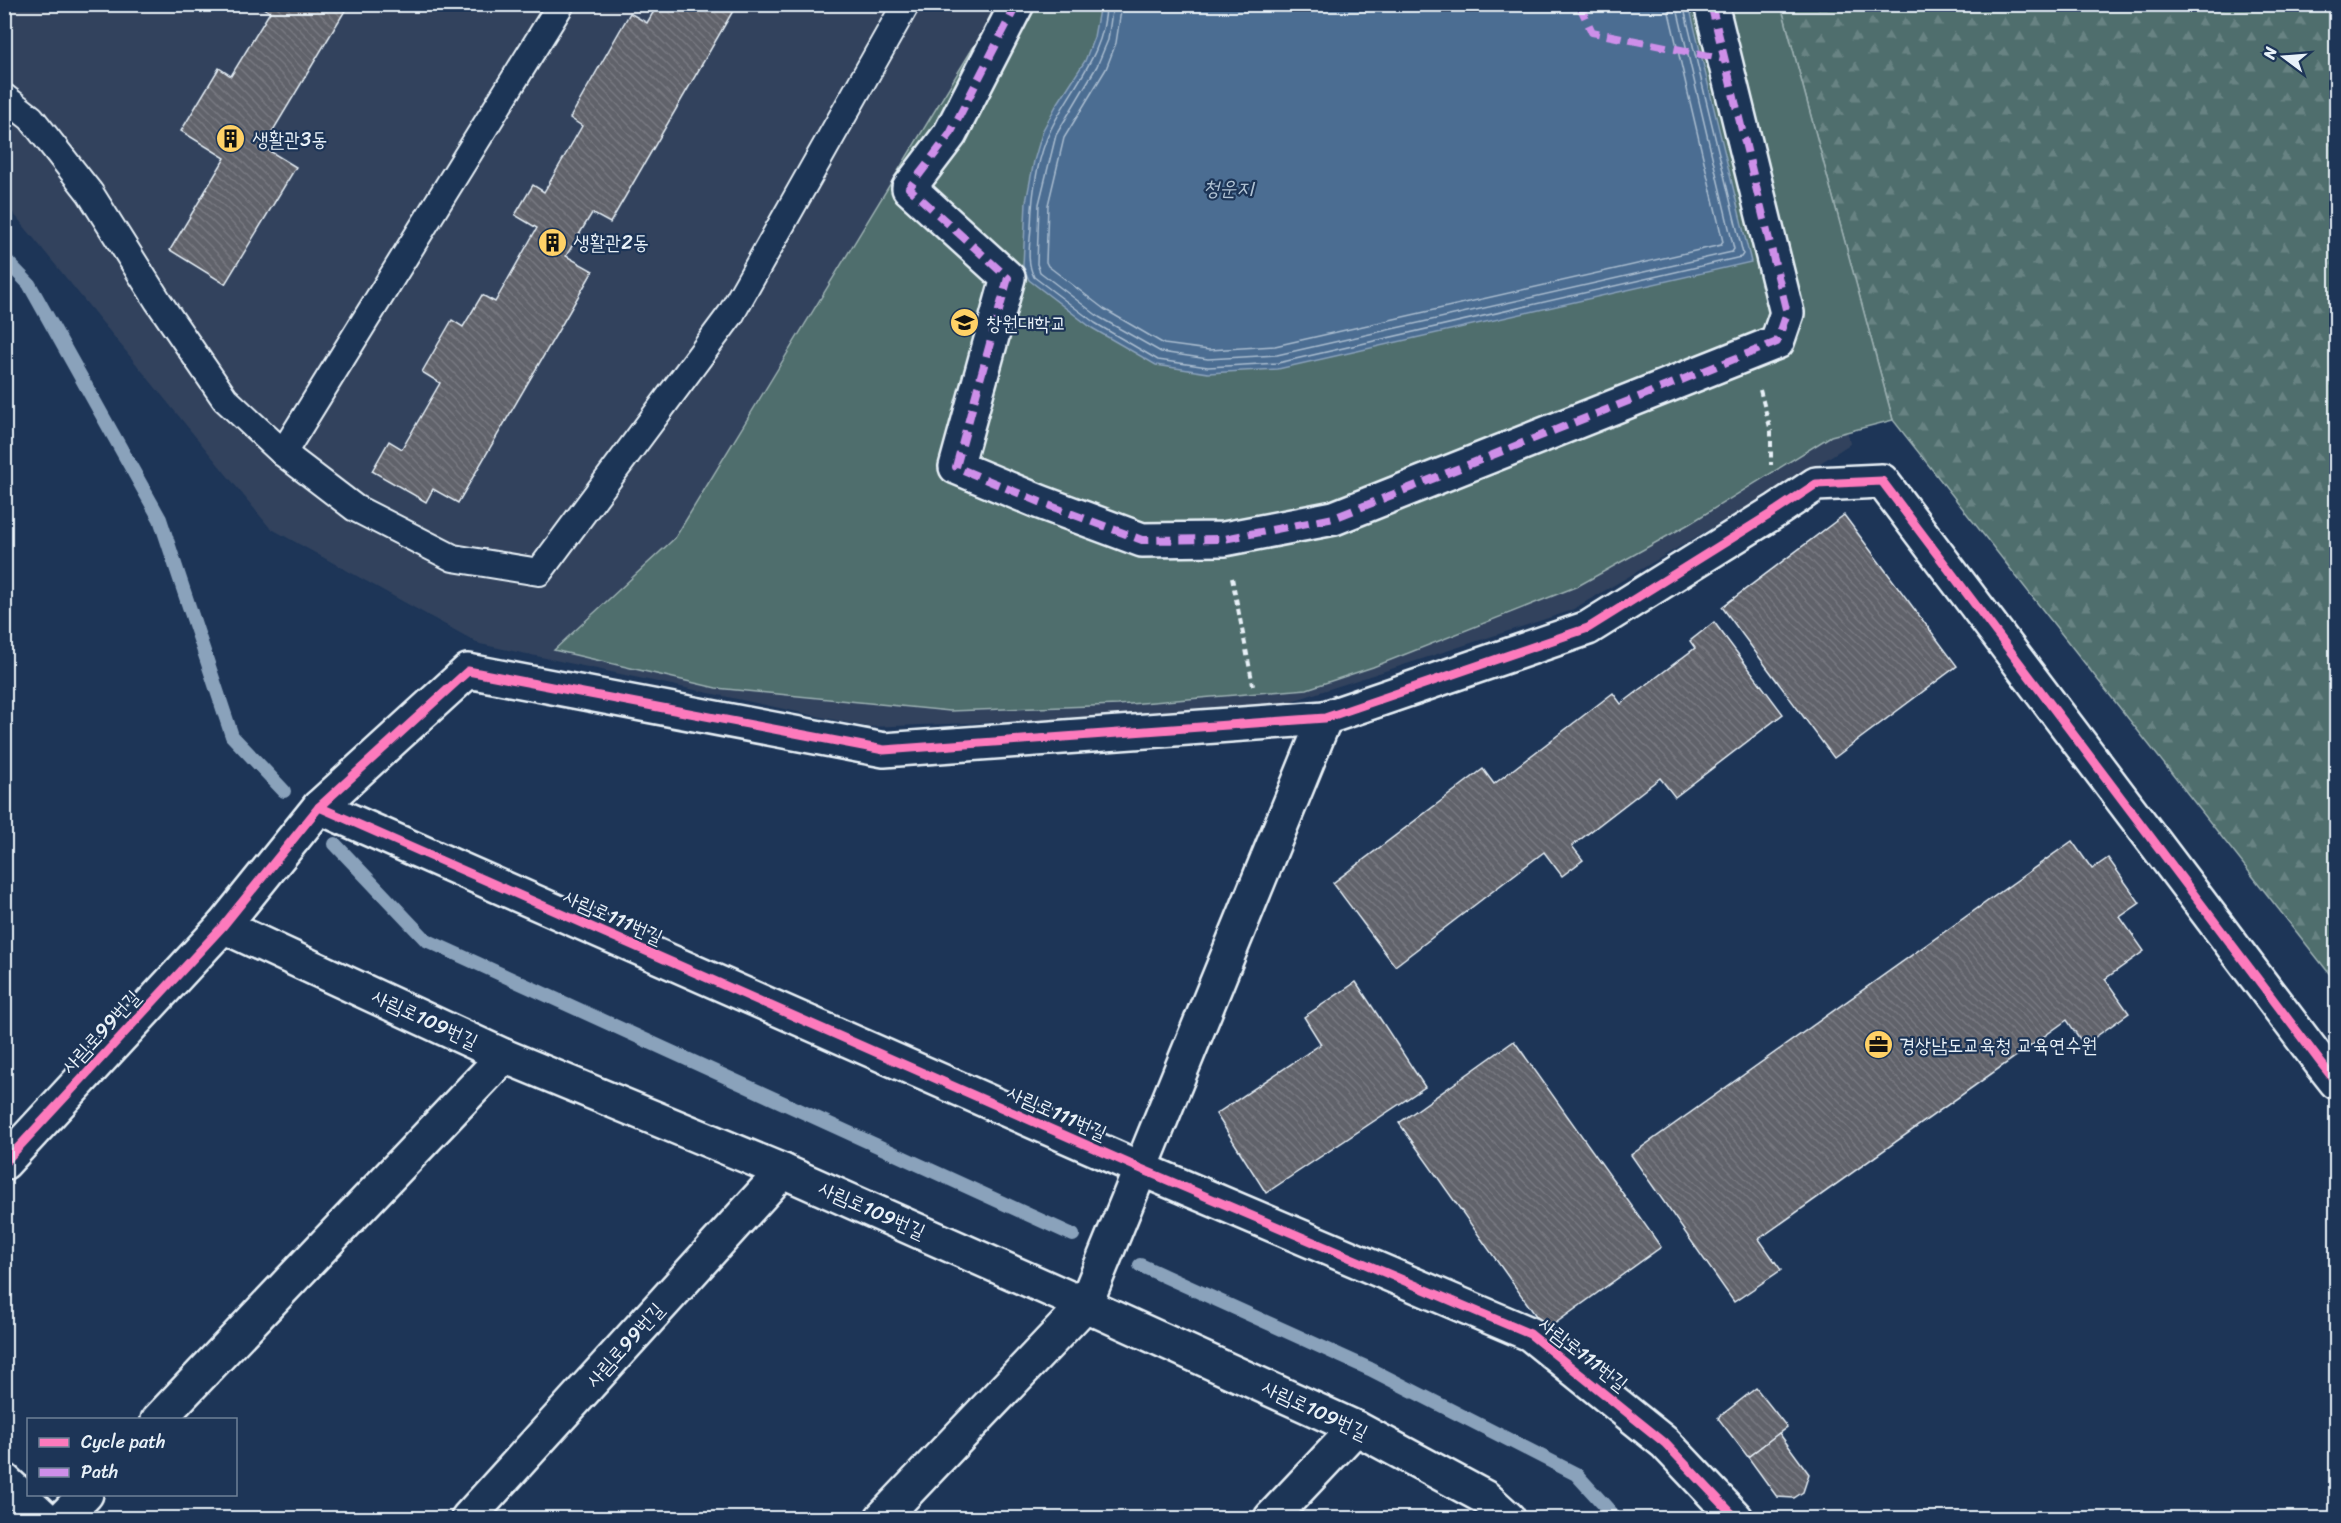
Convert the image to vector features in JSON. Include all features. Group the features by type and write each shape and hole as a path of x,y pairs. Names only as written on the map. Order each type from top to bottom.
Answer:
{"street":[{"path":"1017,4 950,134 909,188 1008,278 956,467 1040,502 1142,540 1224,539 1334,518 1777,342 1787,313 1711,4"},
{"path":"1260,724 1325,718 1588,628 1816,484 1882,481 2320,1064 2337,1082"},
{"name":"사림로99번길","path":"4,1163 223,926 319,807 468,671 884,750 1260,724"},
{"path":"882,1518 1085,1305 1139,1168 1325,718"},
{"name":"사림로111번길","path":"319,807 1139,1168 1530,1334 1665,1443 1736,1518"},
{"name":"사림로109번길","path":"223,926 504,1056 783,1171 1356,1428 1486,1498 1508,1518"},
{"path":"159,1418 504,1056"},
{"name":"사림로99번길","path":"468,1518 783,1171"},
{"path":"1271,1518 1356,1428"},
{"path":"4,1480 45,1518"},
{"path":"63,1518 84,1496"}],"lane":[{"path":"283,453 561,4"},
{"path":"4,97 31,118 90,193 158,301 225,399 283,453 355,508 453,558 539,572 731,314 906,4"}],"path":[{"path":"1750,354 1772,431 1770,484 1777,510"},
{"path":"1224,539 1260,724"}],"shaded area":[{"name":"창원대학교","path":"4,5 1764,5 1850,444 1800,476 1570,611 1258,712 868,727 480,644 270,528 5,203"}],"green space":[{"path":"999,5 1781,5 1893,420 1831,436 1689,524 1578,586 1373,667 1307,689 1118,705 950,711 716,688 554,650 675,538"},
{"path":"1781,5 2336,5 2336,982 1893,420"}],"water":[{"name":"청운지","path":"1100,4 1689,5 1751,262 1278,369 1208,373 1156,365 1092,328 1029,280 1023,266 1026,202 1043,130 1085,61 1094,37"}],"building":[{"name":"생활관3동","path":"257,4 349,4 263,147 296,167 225,284 170,250 225,158 181,131 219,68 231,76 270,12"},
{"name":"생활관2동","path":"658,4 737,4 610,223 592,213 566,256 593,271 458,503 433,489 426,502 372,471 389,441 402,449 440,383 422,372 452,320 463,327 482,295 495,302 537,228 515,215 533,185 544,192 582,126 570,118 630,13 647,23"},
{"path":"1844,515 1957,666 1834,758 1722,607"},
{"path":"1714,622 1783,714 1675,797 1660,778 1572,846 1583,860 1562,876 1544,852 1395,966 1333,883 1483,769 1494,784 1613,693 1621,704 1695,648 1690,641"},
{"path":"2072,841 2092,869 2108,858 2140,903 2120,917 2144,951 2105,979 2129,1013 2084,1045 2067,1020 1759,1239 1781,1270 1734,1302 1631,1155"},
{"path":"1356,982 1425,1087 1266,1193 1216,1114 1321,1044 1304,1017"},
{"path":"1514,1041 1661,1247 1546,1330 1399,1123"},
{"path":"1756,1388 1787,1427 1748,1457 1718,1418"},
{"path":"1779,1433 1809,1474 1803,1492 1794,1498 1777,1497 1748,1457"}],"waterway":[{"path":"4,258 29,284 160,519 232,736 284,791"},
{"path":"335,844 426,940 1073,1235"},
{"path":"1140,1265 1370,1369 1576,1474 1616,1518"}],"marked path":[{"path":"1017,4 950,134 909,188 1008,278 956,467 1040,502 1142,540 1224,539 1334,518 1777,342 1787,313 1711,4"},
{"path":"1579,4 1592,32 1725,59"}],"cycle path":[{"path":"4,1163 223,926 319,807 468,671 884,750 1325,718 1588,628 1816,484 1882,481 2336,1082"},
{"path":"319,807 1139,1168 1530,1334 1665,1443 1736,1518"}],"place":[{"name":"생활관3동","path":"231,139"},
{"name":"생활관2동","path":"552,242"},
{"name":"창원대학교","path":"965,323"},
{"name":"경상남도교육청 교육연수원","path":"1878,1045"}]}
